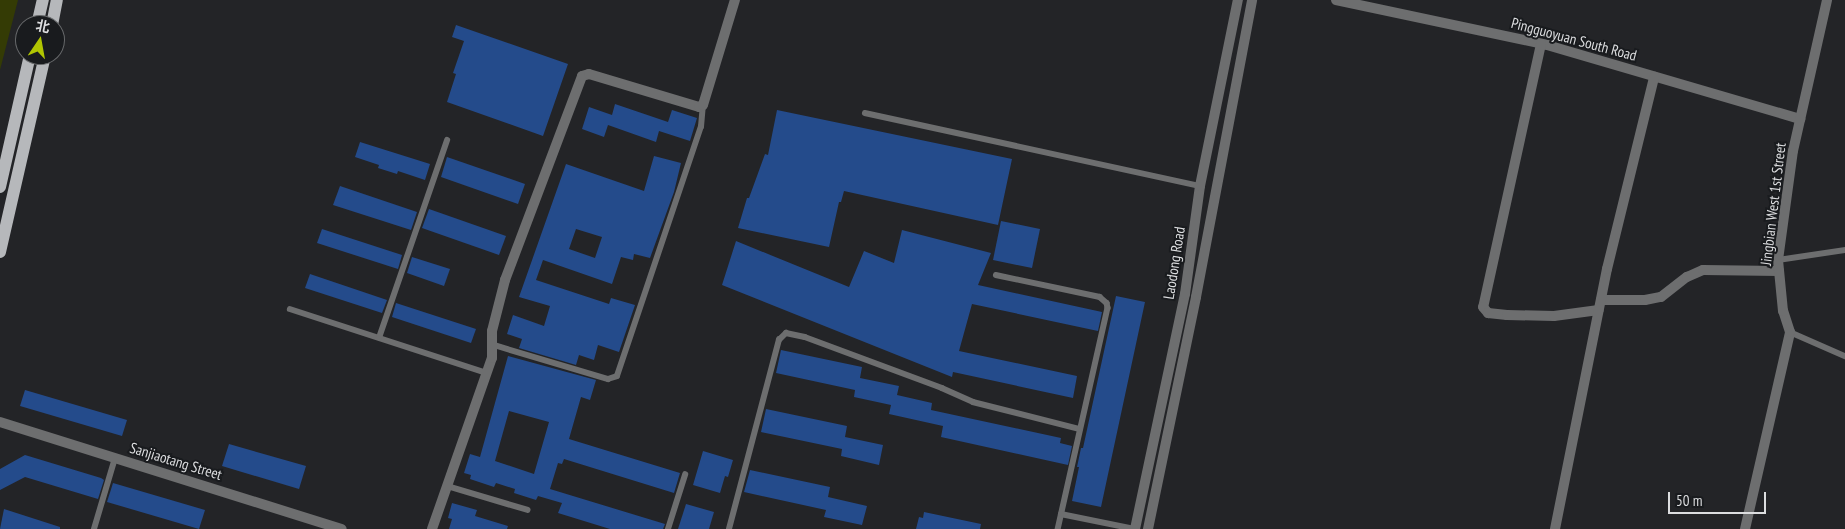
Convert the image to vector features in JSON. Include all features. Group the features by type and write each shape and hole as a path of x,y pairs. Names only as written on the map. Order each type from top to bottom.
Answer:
{"main road":[{"path":"39,15 42,0"},
{"path":"54,15 57,0"},
{"path":"0,187 28,65"},
{"path":"0,252 43,65"}],"street":[{"path":"432,529 487,373 494,345 492,331 505,280 582,76 590,74 699,107 703,105 735,0"},
{"name":"Laodong Road","path":"1135,529 1185,294 1200,186 1238,0"},
{"name":"Laodong Road","path":"1148,529 1196,297 1252,0"},
{"name":"Pingguoyuan South Road","path":"1336,0 1541,44 1800,119"},
{"name":"Jingbian West 1st Street","path":"1745,529 1790,332 1783,311 1778,260 1793,151 1827,0"},
{"path":"1541,44 1484,307 1488,313 1554,316 1600,305 1662,297 1687,277 1703,270 1779,271"},
{"path":"1555,529 1600,305 1654,76"},
{"name":"Sanjiaotang Street","path":"0,422 342,529"}],"lane":[{"path":"494,345 608,379 617,376 701,126 703,105"},
{"path":"865,113 1200,186"},
{"path":"379,338 447,140"},
{"path":"1778,260 1845,250"},
{"path":"996,275 1100,297 1107,303 1108,308 1058,529"},
{"path":"290,309 487,373"},
{"path":"1790,332 1812,344 1845,356"},
{"path":"729,529 779,340 786,333 805,337 942,388 973,402 1080,429"},
{"path":"94,529 116,458"},
{"path":"668,529 685,475"},
{"path":"447,486 528,510"},
{"path":"1061,514 1135,529"}],"green space":[{"path":"0,0 18,0 0,70"}],"building":[{"path":"456,25 568,64 543,136 447,102 456,74 453,73 464,41 452,37"},
{"path":"615,104 668,122 672,110 697,118 690,141 659,131 656,142 608,125 604,137 582,129 589,107 612,115"},
{"path":"777,110 1012,159 998,225 844,191 841,202 839,202 829,247 738,228 747,198 749,198 765,154 768,155"},
{"path":"360,142 430,164 425,180 398,171 397,174 378,168 379,165 355,157"},
{"path":"654,156 681,163 674,192 650,258 634,254 633,260 621,257 612,284 543,260 536,280 609,304 611,298 635,305 619,352 598,345 594,360 579,355 576,365 519,348 522,339 507,334 513,315 544,326 550,306 519,297 566,164 644,191","holes":["576,229 602,237 595,258 569,249"]},
{"path":"447,157 525,184 518,204 441,177"},
{"path":"340,186 417,212 411,230 333,205"},
{"path":"429,209 506,236 499,255 422,228"},
{"path":"1001,221 1040,229 1032,268 993,260"},
{"path":"322,229 402,255 398,269 317,243"},
{"path":"902,230 991,253 978,285 1102,312 1098,331 972,304 959,351 1077,376 1073,398 953,372 952,377 722,285 736,241 849,287 864,251 894,263"},
{"path":"412,257 450,269 444,286 407,273"},
{"path":"310,274 387,300 382,313 305,288"},
{"path":"1116,296 1145,302 1101,507 1072,501 1081,448 1083,448"},
{"path":"396,303 476,329 471,343 392,317"},
{"path":"781,350 862,367 860,378 899,386 897,395 932,403 931,410 1061,438 1060,443 1072,446 1068,465 941,437 943,426 889,414 891,405 854,397 855,390 776,373"},
{"path":"508,356 596,380 590,400 581,397 569,439 680,473 674,493 564,459 562,464 558,463 550,489 665,524 663,529 610,529 558,513 562,503 538,496 536,500 514,493 515,489 496,483 494,487 470,479 471,475 464,473 470,454 480,457","holes":["509,411 549,422 534,474 495,461"]},
{"path":"25,390 127,420 122,436 20,406"},
{"path":"766,409 847,426 845,437 883,445 879,465 841,456 842,449 761,432"},
{"path":"229,444 306,466 299,489 222,466"},
{"path":"703,451 733,460 728,477 725,476 720,493 693,485"},
{"path":"25,455 101,478 104,480 98,499 25,477 0,490 0,469"},
{"path":"750,470 830,487 828,497 867,506 862,525 824,517 826,510 744,492"},
{"path":"113,483 205,510 199,529 107,502"},
{"path":"452,503 477,510 475,516 508,526 507,529 449,529 452,519 448,518"},
{"path":"686,504 714,512 709,529 678,529"},
{"path":"4,509 60,527 60,529 0,529"},
{"path":"924,512 981,524 980,529 916,529 919,517 923,518"}]}
